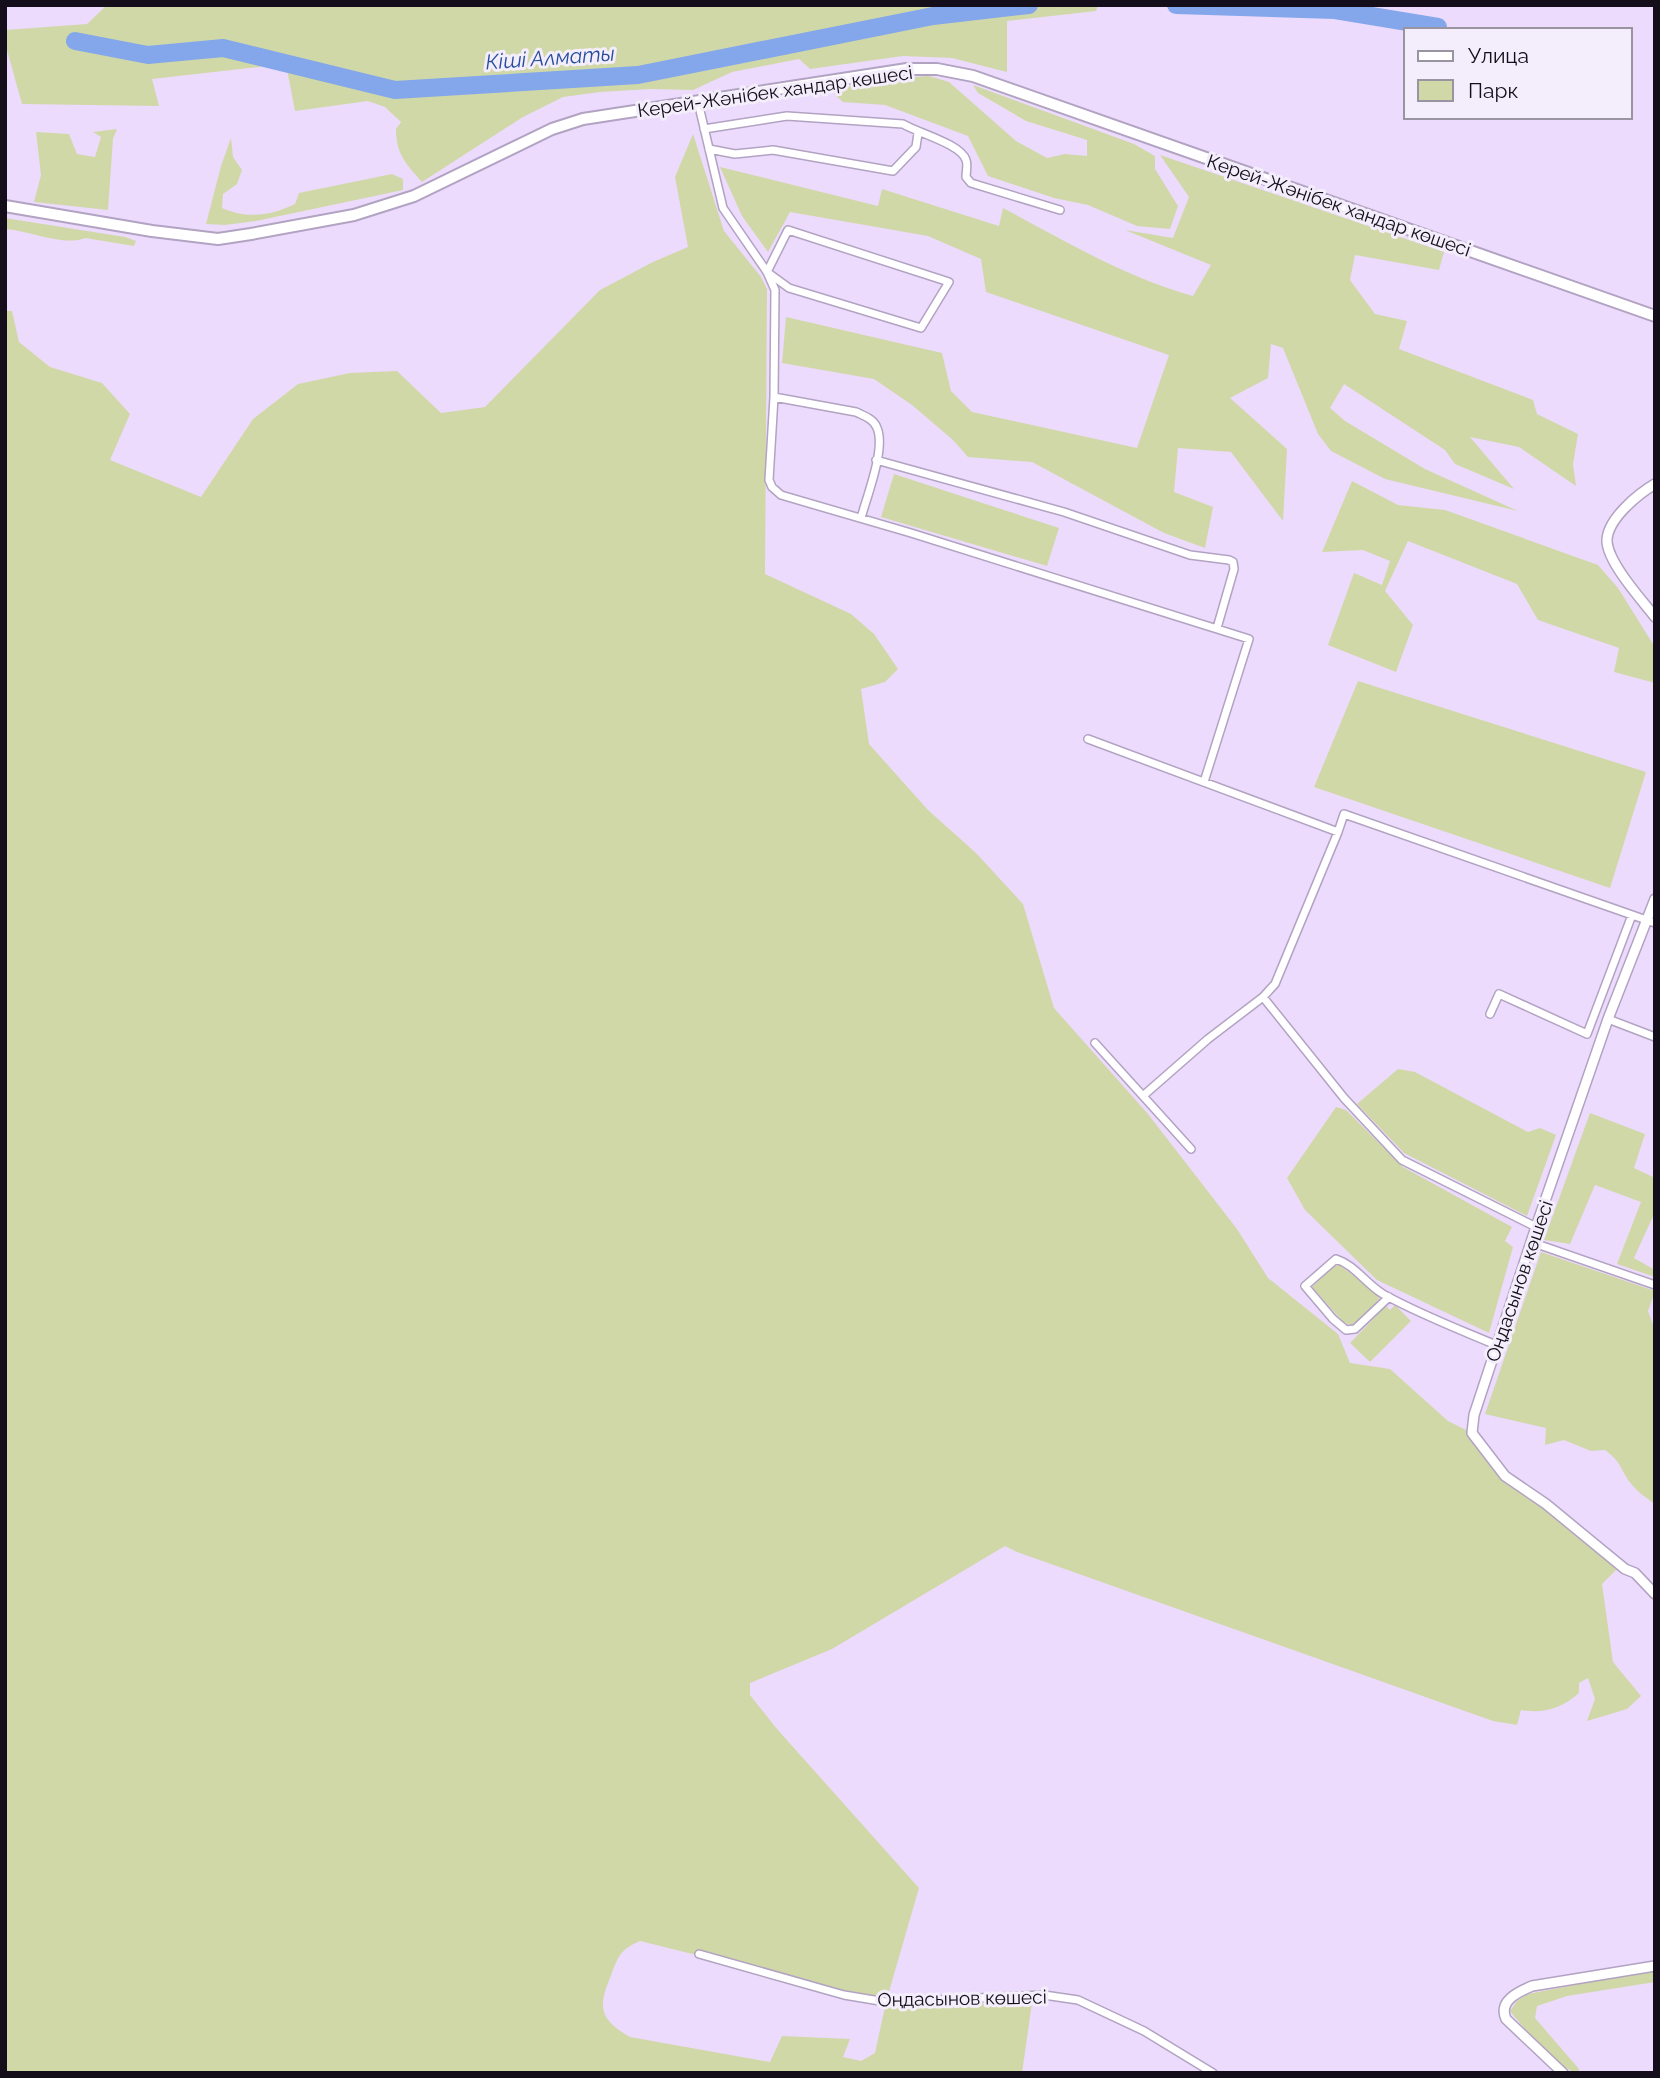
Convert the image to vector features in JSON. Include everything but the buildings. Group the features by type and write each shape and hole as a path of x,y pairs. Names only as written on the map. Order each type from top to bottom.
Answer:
{"main road":[{"name":"Керей-Жәнібек хандар көшесі","path":"5,206 218,239 354,215 415,196 552,129 583,119 907,69 937,69 974,76 1655,316"}],"street":[{"path":"698,102 723,208 767,272 775,290 774,397 769,460 769,480 772,487 781,495 1249,639 1204,782"},
{"path":"704,129 788,116 903,124 957,148 966,160 965,177 971,183 1060,210"},
{"path":"709,149 735,154 773,150 893,171 916,147 918,132"},
{"path":"788,230 949,282 921,328 789,288 767,272 788,230"},
{"path":"774,397 856,412 877,425 881,441 861,518"},
{"path":"876,460 1064,512 1189,555 1229,560 1233,562 1234,569 1217,628"},
{"path":"1655,484 1637,494 1621,512 1610,528 1607,542 1613,560 1655,617"},
{"path":"1088,739 1338,832"},
{"path":"1144,1095 1208,1039 1263,997 1275,984 1344,814 1651,921"},
{"name":"Оңдасынов көшесі","path":"1655,899 1651,921 1608,1018 1536,1227 1474,1415 1472,1433 1506,1476 1546,1504 1625,1569 1635,1573 1655,1594"},
{"path":"1490,1014 1499,994 1587,1034 1632,915"},
{"path":"1263,997 1344,1098 1402,1160 1536,1227"},
{"path":"1608,1018 1655,1037"},
{"path":"1095,1043 1191,1149"},
{"path":"1531,1242 1655,1285"},
{"path":"1389,1297 1355,1329 1346,1330 1305,1286 1336,1259 1344,1262 1381,1293 1389,1297 1433,1319 1496,1345"},
{"name":"Оңдасынов көшесі","path":"699,1954 844,1995 886,2002 1044,1996 1077,2000 1144,2031 1213,2073"},
{"path":"1563,2073 1506,2019 1503,2013 1506,2003 1532,1986 1655,1966"}],"green space":[{"path":"107,5 1098,5 1096,11 1007,21 1007,72 952,58 903,56 810,69 799,59 732,72 693,90 651,89 563,97 523,117 422,182 400,152 396,129 401,122 385,107 368,101 295,111 286,64 152,79 159,106 22,104 5,43 5,30 87,24"},
{"path":"929,76 949,82 1016,141 1047,158 1065,154 1087,156 1087,140 1026,121 978,93 973,85 1134,144 1155,156 1155,169 1178,206 1170,229 1137,226 1088,205 1054,198 988,176 968,136 885,105 843,102 834,94 867,82"},
{"path":"117,129 113,139 108,210 34,202 41,175 36,132 69,134 77,154 95,157 101,137 93,132"},
{"path":"693,134 724,231 761,277 767,289 765,574 851,614 874,634 898,669 885,682 861,689 869,744 928,810 976,853 1023,904 1054,1008 1148,1114 1237,1229 1268,1278 1338,1334 1350,1363 1390,1369 1448,1421 1472,1433 1505,1476 1621,1565 1602,1584 1613,1662 1641,1696 1627,1709 1587,1721 1595,1699 1588,1678 1579,1683 1579,1693 1560,1706 1538,1711 1521,1710 1517,1725 1493,1721 1005,1546 832,1649 750,1683 750,1695 919,1888 886,2002 941,2004 1033,1996 1022,2073 5,2073 5,311 12,311 19,342 50,367 102,383 130,414 110,460 201,497 253,419 298,384 350,373 397,371 441,413 485,407 600,290 688,247 675,177","holes":["640,1941 886,2002 875,2053 861,2061 843,2057 850,2039 782,2036 770,2062 630,2037 608,2019 604,2013 604,1998 620,1955"]},
{"path":"231,138 233,157 242,170 237,184 223,194 222,208 241,214 259,215 277,211 295,204 299,193 392,174 403,179 403,190 256,221 225,225 206,224"},
{"path":"1160,155 1444,252 1439,270 1355,255 1350,280 1375,314 1407,321 1399,349 1533,400 1537,414 1578,434 1573,464 1576,486 1519,447 1470,437 1514,489 1455,464 1445,450 1344,384 1330,408 1345,421 1425,469 1518,511 1385,479 1331,451 1318,434 1283,348 1271,344 1268,378 1230,398 1287,449 1283,521 1231,452 1178,448 1174,492 1213,507 1205,548 1164,533 1032,462 968,457 953,440 912,405 874,379 782,363 786,317 942,353 951,391 972,412 1137,448 1169,355 986,292 981,259 928,236 790,212 768,252 742,216 720,167 878,206 882,189 999,226 1003,208 1119,269 1193,296 1211,265 1125,230 1173,238 1189,197"},
{"path":"5,218 136,241 134,246 85,238 67,241 5,229"},
{"path":"894,474 1059,528 1047,566 881,517"},
{"path":"1352,481 1398,505 1445,510 1598,565 1618,588 1653,644 1655,683 1614,672 1619,648 1538,620 1517,584 1408,541 1385,591 1413,625 1396,672 1328,645 1354,573 1382,585 1390,561 1363,550 1322,552"},
{"path":"1358,681 1646,772 1610,888 1314,787"},
{"path":"1398,1069 1415,1072 1528,1132 1540,1128 1556,1135 1527,1216 1404,1153 1357,1104"},
{"path":"1336,1107 1346,1110 1403,1167 1512,1227 1505,1241 1513,1247 1489,1333 1377,1280 1305,1210 1287,1178"},
{"path":"1590,1113 1645,1134 1634,1168 1655,1178 1655,1212 1634,1258 1655,1270 1655,1277 1617,1264 1641,1202 1595,1185 1570,1244 1544,1240"},
{"path":"1541,1252 1655,1291 1648,1311 1655,1330 1655,1504 1635,1488 1617,1461 1605,1450 1591,1451 1564,1440 1545,1445 1546,1428 1485,1414"},
{"path":"1338,1264 1378,1294 1379,1299 1355,1326 1344,1323 1312,1287"},
{"path":"1395,1305 1411,1321 1370,1362 1350,1343 1386,1306 1390,1310"},
{"path":"1655,1969 1655,1982 1567,1996 1537,2006 1535,2018 1579,2069 1578,2073 1561,2065 1510,2011 1517,2001 1528,1994"}],"waterway":[{"name":"Кіші Алматы","path":"75,41 148,55 223,48 395,90 638,75 933,16 1029,5"},
{"name":"Кіші Алматы","path":"1176,5 1335,10 1438,27"}]}
